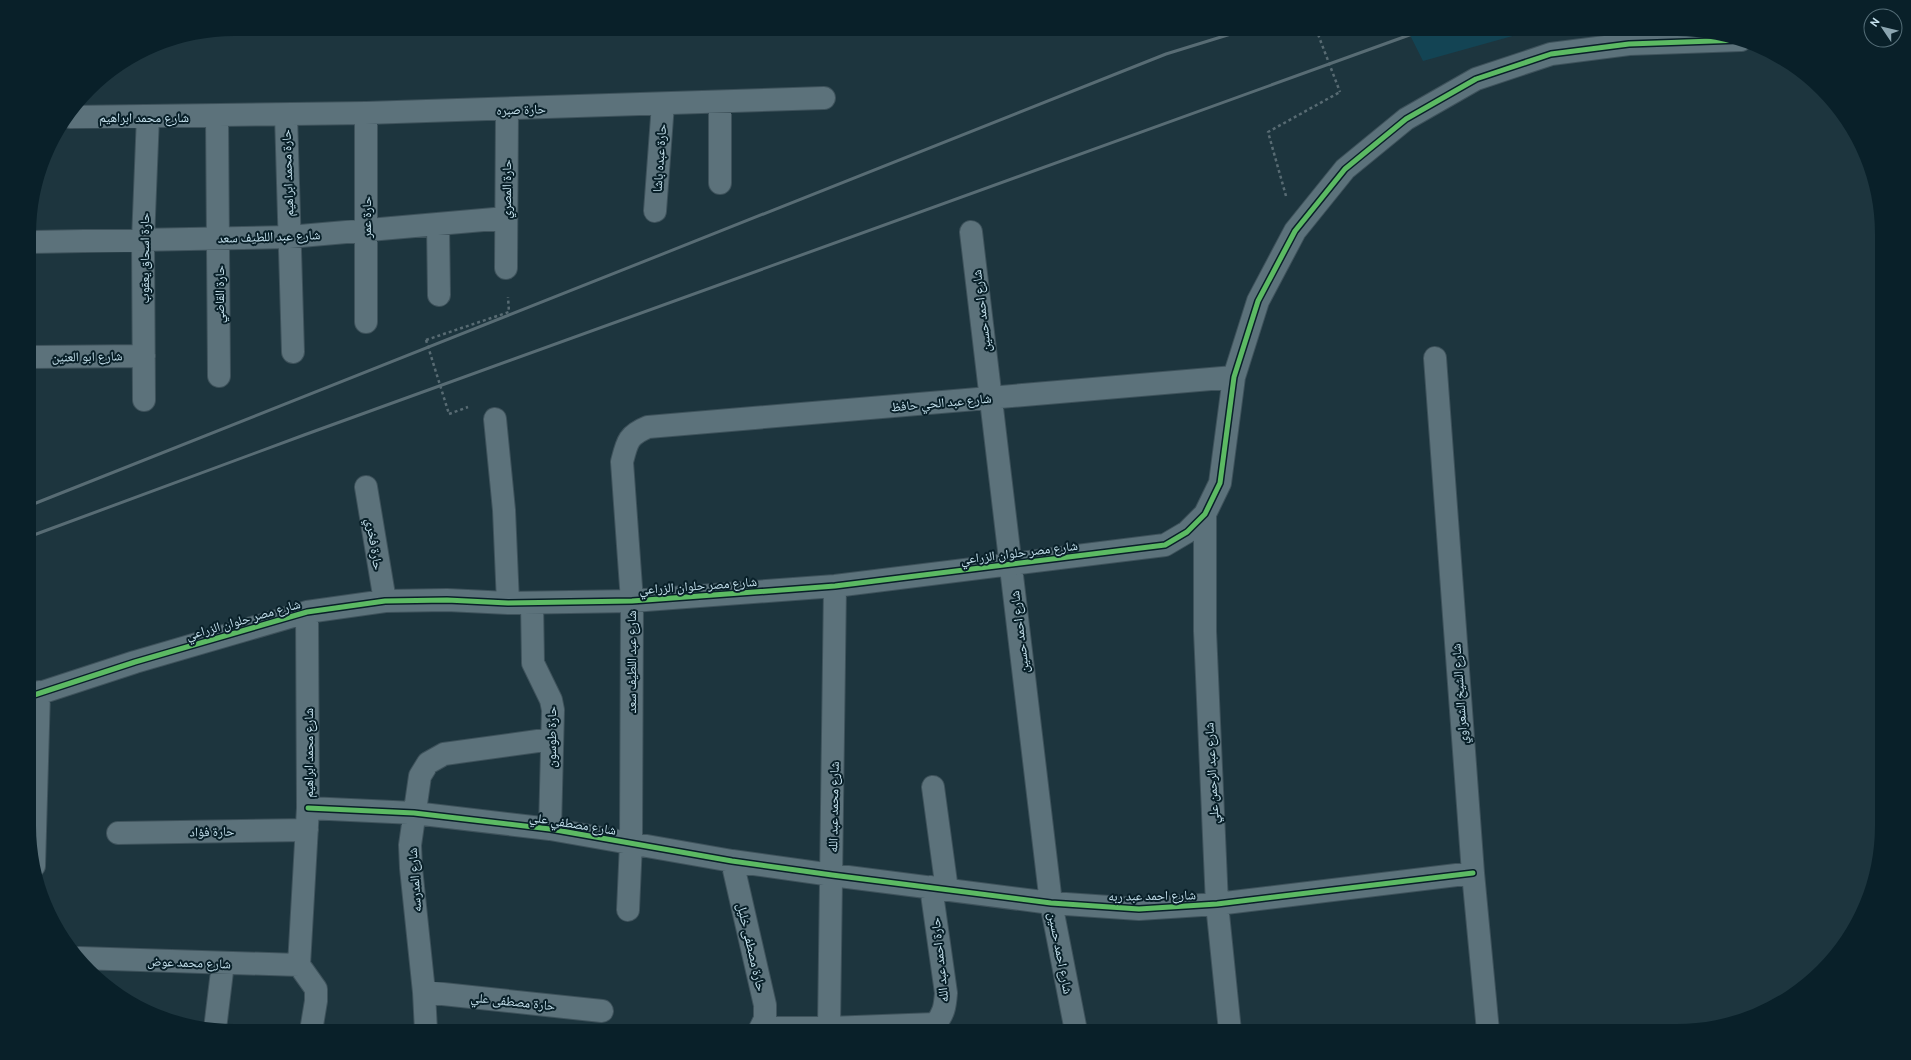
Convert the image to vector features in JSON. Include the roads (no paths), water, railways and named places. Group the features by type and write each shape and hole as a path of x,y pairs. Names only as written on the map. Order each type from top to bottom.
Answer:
{"street":[{"name":"شارع مصر حلوان الزراعي","path":"36,694 215,638 307,612 385,601 447,600 532,603 632,601 836,586 1165,545 1187,532 1205,514 1220,484 1234,377 1258,301 1295,231 1346,169 1406,119 1476,79 1551,54 1629,44 1719,41"},
{"name":"حارة صبره","path":"217,116 507,110 824,98"},
{"path":"720,102 720,183"},
{"name":"حارة عبده باشا","path":"655,211 663,104"},
{"name":"حارة المصري","path":"506,268 507,110"},
{"name":"حارة عمر","path":"366,113 366,322"},
{"name":"حارة محمد ابراهيم","path":"286,115 293,352"},
{"name":"حارة اسحاق يعقوب","path":"144,400 143,240 148,116"},
{"name":"شارع محمد ابراهيم","path":"74,117 217,116"},
{"name":"حارة القاضي","path":"217,116 219,376"},
{"name":"شارع عبد اللطيف سعد","path":"36,242 289,237 506,218"},
{"path":"438,225 439,295"},
{"name":"شارع احمد حسين","path":"971,232 1052,903 1075,1024"},
{"name":"شارع ابو العنين","path":"36,357 144,356"},
{"name":"شارع الشيخ الشعراوي","path":"1435,358 1472,873 1487,1024"},
{"name":"شارع عبد الحي حافظ","path":"648,427 1234,377"},
{"path":"495,419 504,510 508,603"},
{"name":"شارع عبد اللطيف سعد","path":"628,910 631,843 632,601 622,462 626,444 634,432 648,427"},
{"name":"حارة فخري","path":"366,487 385,601"},
{"name":"شارع عبد الرحمن علي","path":"1205,514 1205,631 1217,904 1229,1024"},
{"name":"شارع محمد عبد الله","path":"829,1024 836,586"},
{"name":"حارة طوسون","path":"532,603 532,663 551,700 553,710 550,829"},
{"name":"شارع محمد ابراهيم","path":"299,965 308,808 307,612"},
{"name":"شارع المدرسه","path":"426,1024 410,845 420,776 428,763 444,754 552,739"},
{"path":"933,787 939,889"},
{"name":"شارع مصطفي علي","path":"308,808 414,813 550,829 732,861 832,875"},
{"name":"حارة فؤاد","path":"118,833 307,830"},
{"name":"حارة مصطفى خليل","path":"732,861 765,1005 765,1019 762,1024"},
{"name":"شارع احمد عبد ربه","path":"832,875 1052,903 1139,909 1217,904 1472,873"},
{"name":"حارة احمد عبد الله","path":"935,1024 945,1007 946,993 939,889"},
{"name":"شارع محمد عوض","path":"86,958 299,965"},
{"path":"216,1023 223,963"},
{"path":"299,965 316,989 316,1001 312,1024"},
{"name":"حارة مصطفى علي","path":"424,992 602,1011"}],"railway":[{"path":"36,503 1166,54 1224,36"},
{"path":"36,534 304,435 1407,36"}]}
